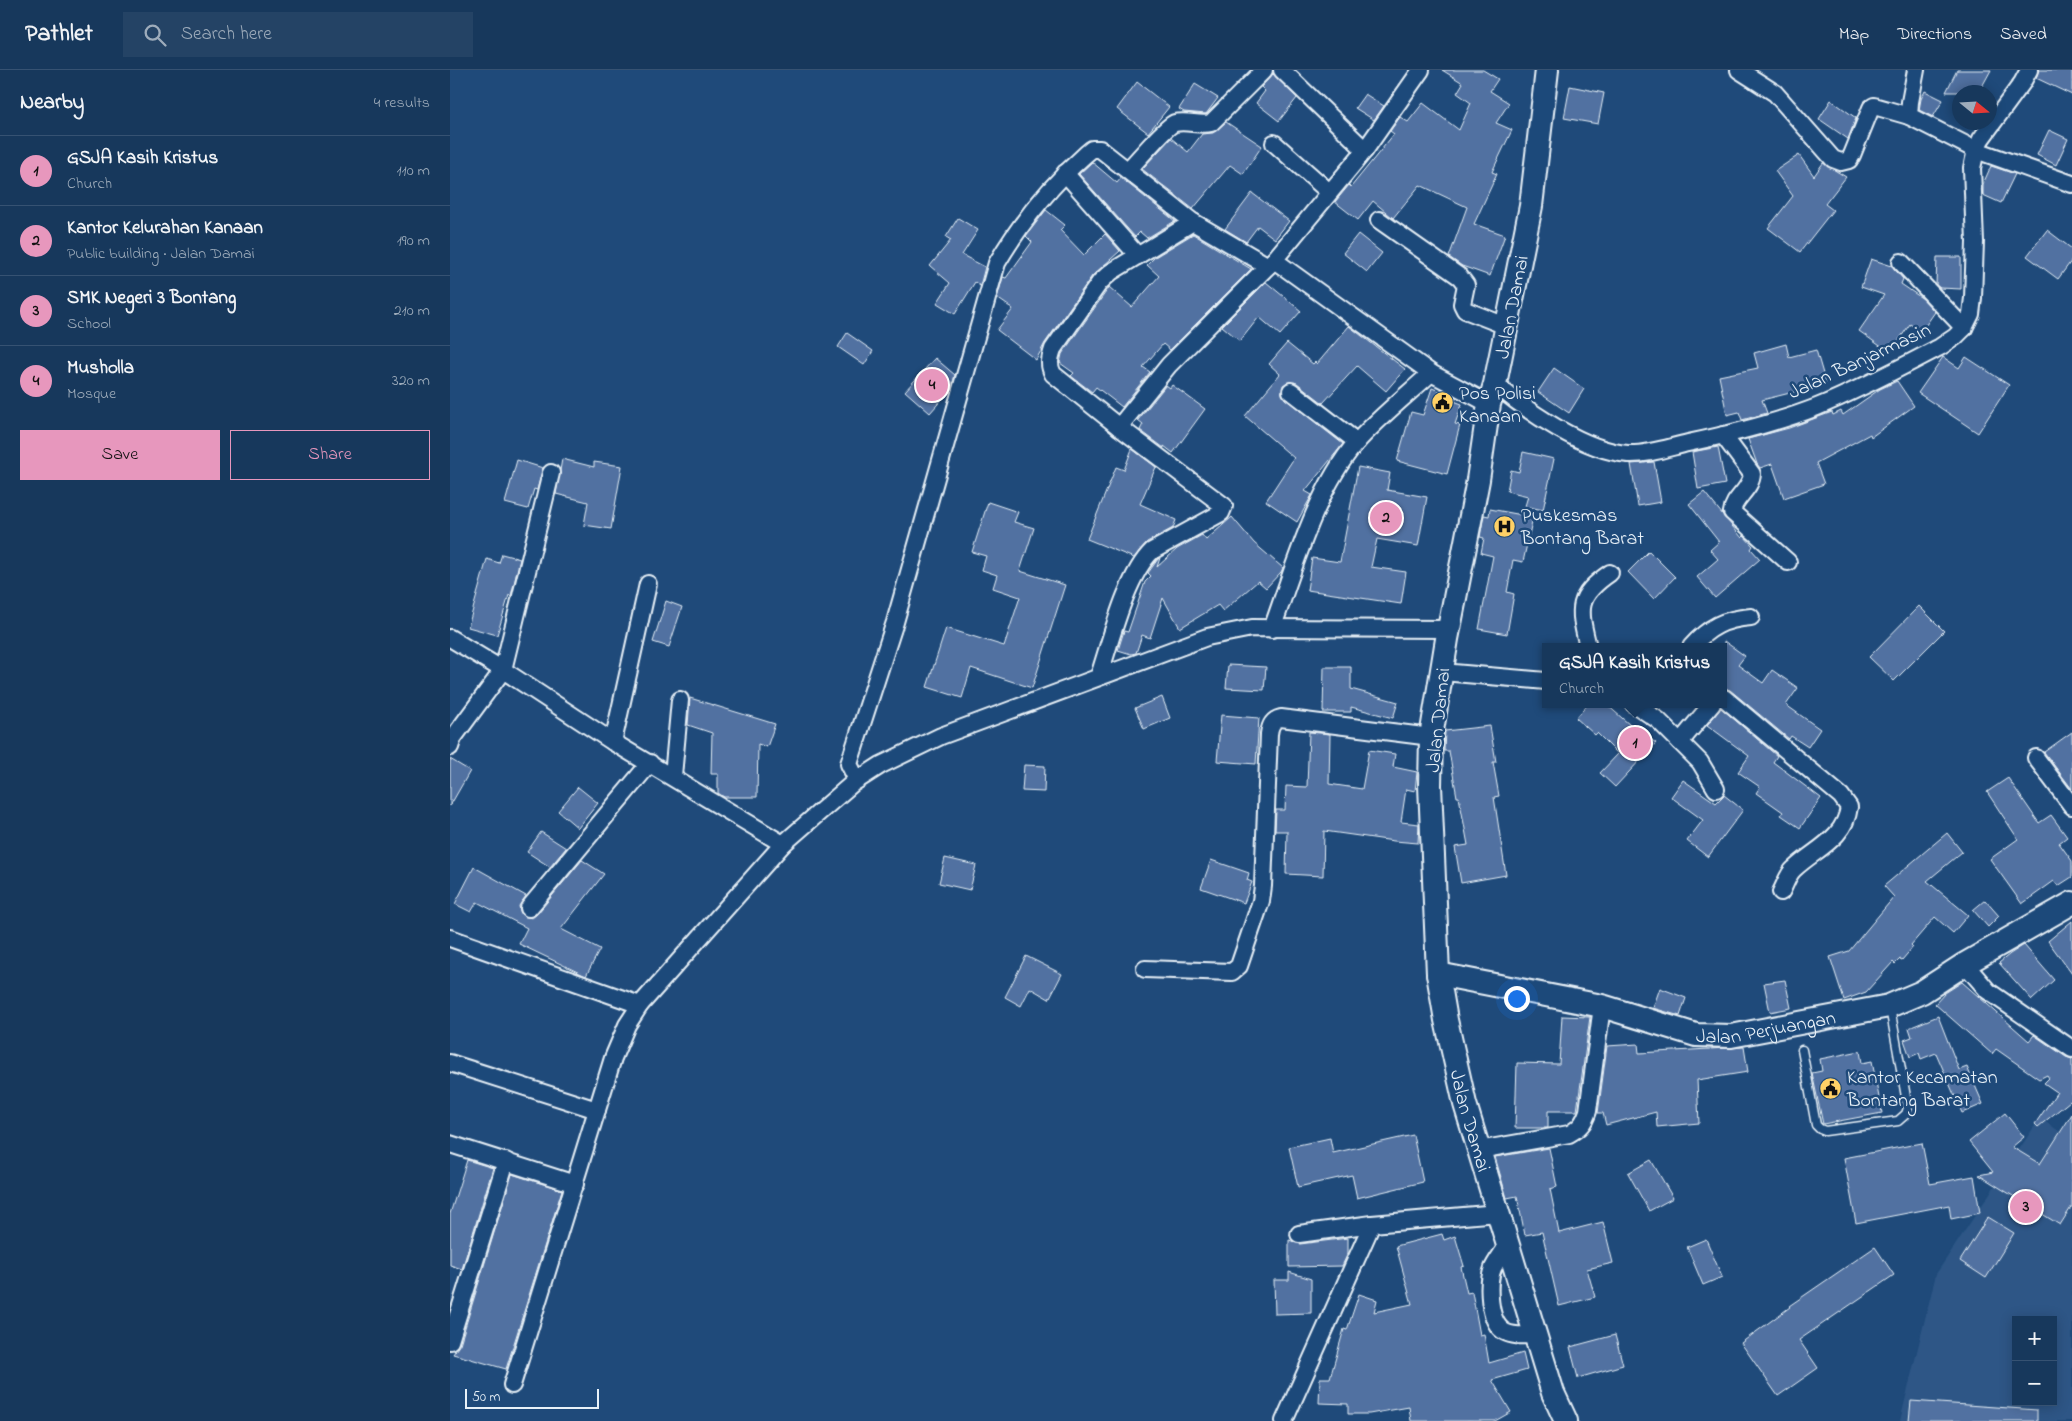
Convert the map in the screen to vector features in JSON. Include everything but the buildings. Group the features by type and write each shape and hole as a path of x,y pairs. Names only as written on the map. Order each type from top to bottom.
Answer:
{"street":[{"path":"1128,170 1172,124 1182,122 1205,125 1211,123 1264,70"},
{"path":"1282,70 1365,150"},
{"path":"1119,427 1169,365 1271,263 1365,150 1422,70"},
{"name":"Jalan Damai","path":"1547,70 1531,206 1492,394 1478,480 1445,649 1431,737 1430,785 1438,974 1453,1055 1498,1213 1554,1393 1566,1421"},
{"path":"1740,70 1775,93 1833,159 1841,162 1849,160 1871,108 1877,105 1906,115 1976,150 2071,180"},
{"path":"1906,115 1916,70"},
{"path":"1901,262 1964,328 1971,314 1973,298 1975,242 1972,168 1976,150 1981,139 2022,83 2029,70"},
{"path":"1274,143 1329,192"},
{"path":"858,780 849,764 896,622 996,264 1014,234 1046,194 1065,173 1092,149 1100,149 1193,222 1271,263 1431,373 1492,394"},
{"path":"1065,173 1138,256"},
{"path":"1379,220 1460,278 1466,285 1462,304 1465,310 1470,314 1506,326"},
{"path":"1099,676 1130,586 1145,557 1152,550 1221,513 1224,506 1119,427 1053,374 1049,363 1054,349 1100,282 1122,264 1193,222"},
{"name":"Jalan Banjarmasin","path":"1492,394 1535,414 1588,444 1637,453 1723,435 1816,407 1940,347 1964,328"},
{"path":"1272,629 1317,508 1343,461 1356,442 1431,373"},
{"path":"1291,391 1356,442"},
{"path":"1723,435 1752,474 1750,484 1733,507 1732,512 1788,562"},
{"path":"450,747 453,738 503,670 551,473"},
{"path":"1587,643 1581,610 1585,596 1596,583 1610,573"},
{"path":"613,742 648,584"},
{"path":"1694,643 1714,625 1735,618 1751,616"},
{"path":"512,1385 620,1039 640,1005 783,844 858,780 881,765 941,736 1207,637 1252,628 1445,649 1542,681"},
{"path":"450,638 503,670 613,742 783,844"},
{"path":"672,776 680,700"},
{"path":"1727,701 1841,796 1849,807 1848,820 1840,832 1792,870 1781,892"},
{"path":"1640,708 1658,720 1700,762 1716,789"},
{"path":"1680,742 1709,708"},
{"path":"1145,969 1232,972 1239,966 1261,901 1268,734 1272,723 1276,719 1281,718 1431,737"},
{"path":"2036,758 2072,806"},
{"path":"529,908 650,763"},
{"name":"Jalan Perjuangan","path":"1438,974 1602,1006 1696,1035 1731,1036 1890,1006 1922,992 1965,964 2072,903"},
{"path":"450,938 640,1005"},
{"path":"1965,964 1988,991 2072,1049"},
{"path":"1479,1150 1569,1134 1579,1129 1585,1121 1588,1111 1602,1006"},
{"path":"450,1063 597,1110"},
{"path":"450,1144 575,1184"},
{"path":"450,1341 506,1161"},
{"path":"1299,1234 1372,1224 1498,1213"},
{"path":"1284,1421 1372,1224"},
{"path":"1508,1245 1493,1269 1489,1298 1492,1312 1499,1328 1505,1333 1536,1335"}],"lane":[{"path":"1802,1050 1816,1126 1820,1130 1825,1131 1898,1122 1906,1114 1908,1108 1890,1006"}],"shaded area":[{"path":"2040,1118 2072,1140 2072,1421 1900,1421 1936,1274"}],"place":[{"name":"Musholla","path":"932,385"},
{"name":"Pos Polisi Kanaan","path":"1443,403"},
{"name":"Kantor Kelurahan Kanaan","path":"1386,518"},
{"name":"Puskesmas Bontang Barat","path":"1505,526"},
{"name":"GSJA Kasih Kristus","path":"1635,743"},
{"name":"Kantor Kecamatan Bontang Barat","path":"1831,1088"},
{"name":"SMK Negeri 3 Bontang","path":"2026,1207"}]}
